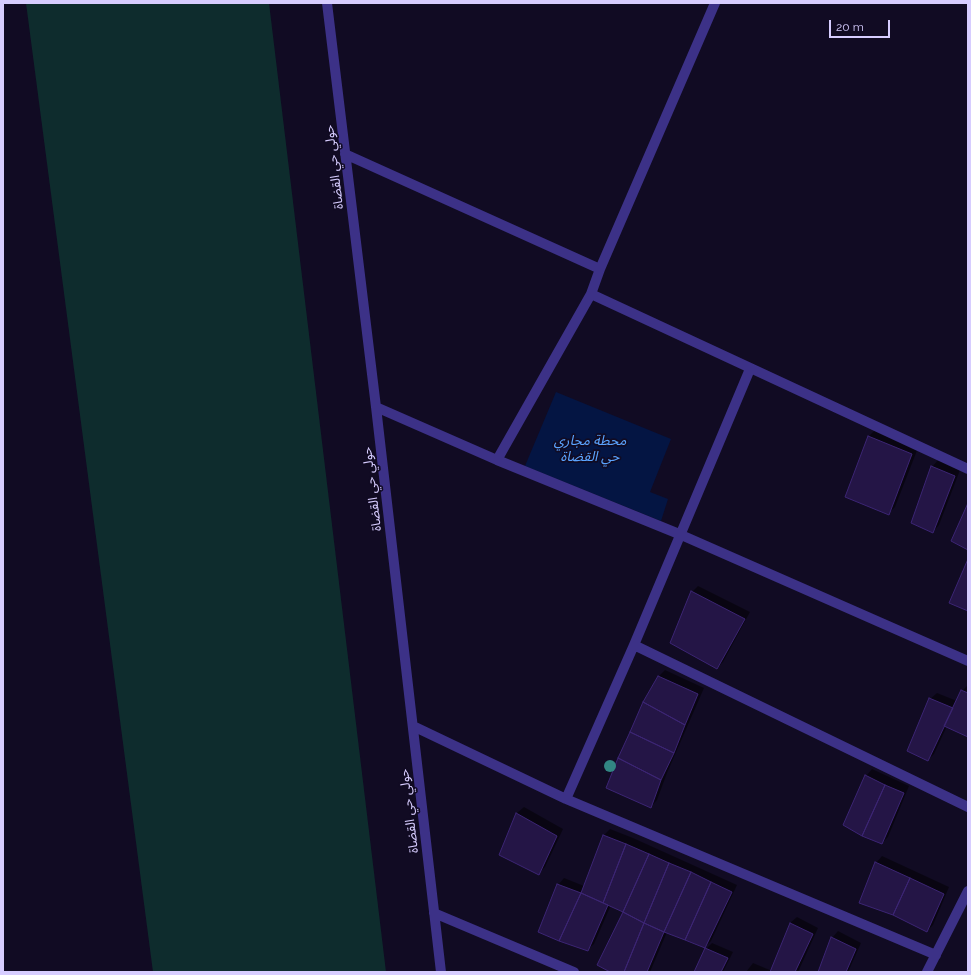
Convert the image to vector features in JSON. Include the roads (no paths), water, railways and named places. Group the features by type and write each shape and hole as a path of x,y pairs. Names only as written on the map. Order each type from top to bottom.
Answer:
{"street":[{"name":"حولي حي القضاة","path":"327,3 442,972"},
{"path":"497,460 591,294 600,269 714,3"},
{"path":"345,154 600,269"},
{"path":"591,294 968,469"},
{"path":"566,799 634,645 679,534 750,368"},
{"path":"376,407 497,460 679,534 968,661"},
{"path":"634,645 968,807"},
{"path":"413,726 566,799 936,955"},
{"path":"927,972 968,891"},
{"path":"434,913 574,972"}],"water":[{"name":"محطة مجاري حي القضاة","path":"556,392 671,439 650,492 668,499 661,521 525,466"}]}
